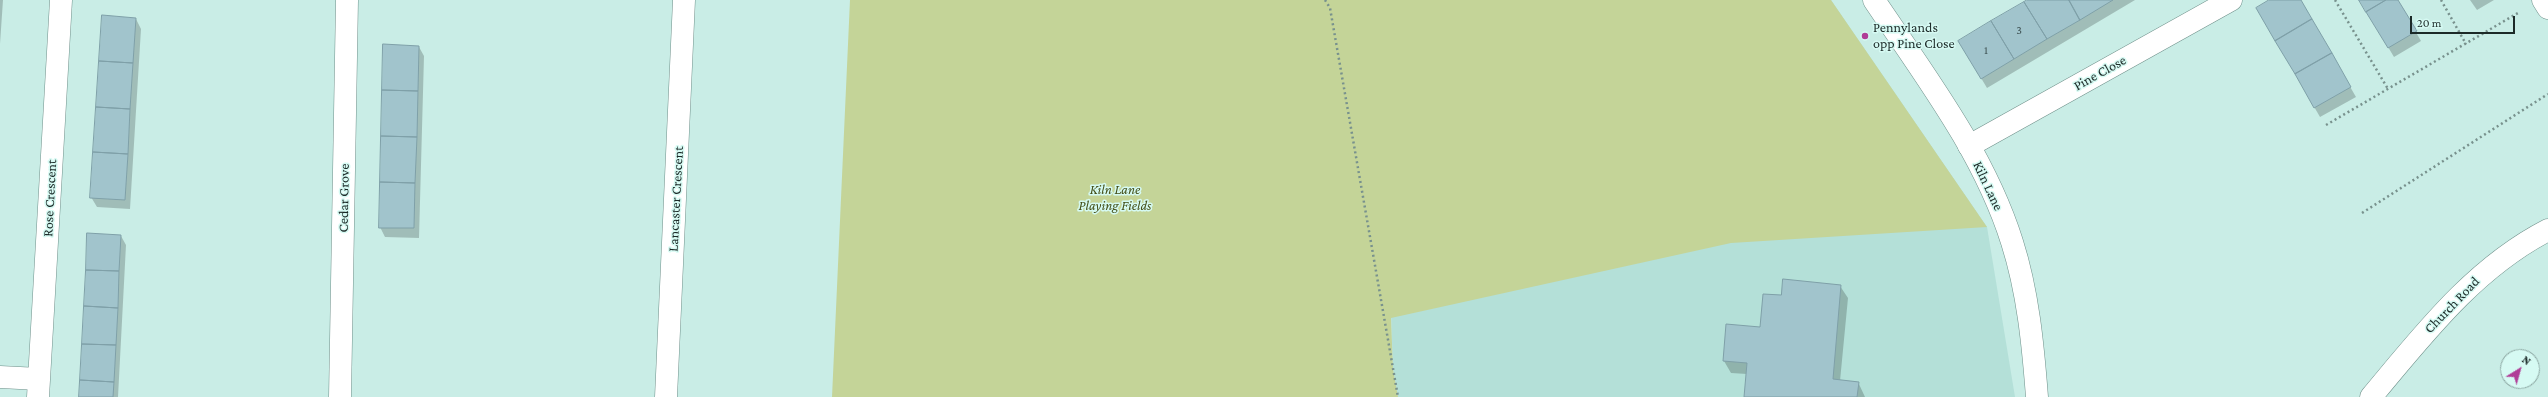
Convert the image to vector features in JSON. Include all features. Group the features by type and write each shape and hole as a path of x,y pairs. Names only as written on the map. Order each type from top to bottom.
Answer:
{"street":[{"name":"Rose Crescent","path":"39,388 61,0"},
{"name":"Cedar Grove","path":"340,397 347,0"},
{"name":"Lancaster Crescent","path":"666,397 684,0"},
{"name":"Kiln Lane","path":"1874,0 1969,146 1994,193 2012,242 2026,296 2037,397"},
{"name":"Pine Close","path":"1969,146 2231,0"},
{"path":"2543,0 2548,8"},
{"name":"Church Road","path":"2371,397 2435,321 2473,283 2507,254 2548,230"},
{"path":"0,377 39,388"}],"path":[{"path":"1325,0 1330,8 1398,397"},
{"path":"2335,0 2388,89"},
{"path":"2441,0 2466,44"},
{"path":"2326,125 2520,12"},
{"path":"2362,213 2548,94"}],"shaded area":[{"path":"1380,0 1831,0 1987,227 2015,397 1398,397 1393,369"}],"green space":[{"name":"Kiln Lane Playing Fields","path":"850,0 1831,0 1987,227 1731,243 1391,318 1393,369 1398,397 832,397"}],"building":[{"path":"2027,0 2069,0 2080,20 2047,39 2024,2"},
{"path":"2069,0 2113,0 2080,20"},
{"path":"2269,0 2301,0 2312,19 2275,41 2256,8"},
{"path":"2359,0 2386,0 2366,12"},
{"path":"2386,0 2398,0 2417,31 2388,48 2366,12"},
{"path":"2024,2 2047,39 2014,59 1991,21"},
{"path":"102,15 136,18 133,63 99,61"},
{"path":"2312,19 2332,53 2295,74 2275,41"},
{"path":"1991,21 2014,59 1981,79 1958,41"},
{"path":"383,44 419,46 418,91 382,90"},
{"path":"2332,53 2351,87 2314,108 2295,74"},
{"path":"99,61 133,63 130,109 96,107"},
{"path":"382,90 418,91 417,137 381,136"},
{"path":"96,107 130,109 128,154 93,152"},
{"path":"381,136 417,137 415,183 380,182"},
{"path":"93,152 128,154 125,200 90,198"},
{"path":"380,182 415,183 414,228 379,228"},
{"path":"87,233 121,235 119,271 86,270"},
{"path":"86,270 119,271 118,308 84,306"},
{"path":"1783,279 1841,285 1833,379 1859,382 1857,397 1744,397 1747,363 1723,361 1726,324 1760,327 1763,294 1781,295"},
{"path":"84,306 118,308 116,345 82,344"},
{"path":"82,344 116,345 114,382 80,380"},
{"path":"80,380 114,382 113,397 79,397"}],"place":[{"name":"Pennylands opp Pine Close","path":"1865,36"}]}
